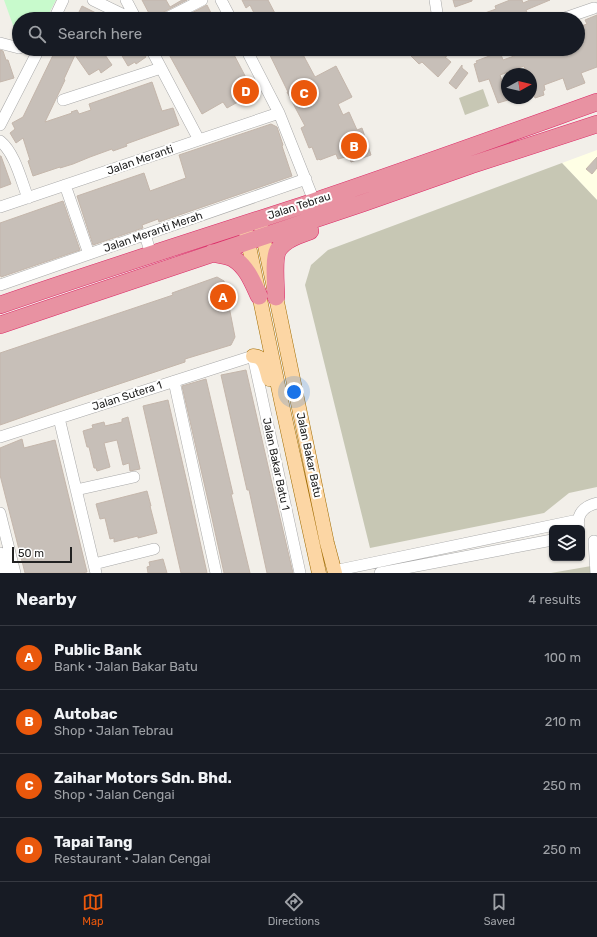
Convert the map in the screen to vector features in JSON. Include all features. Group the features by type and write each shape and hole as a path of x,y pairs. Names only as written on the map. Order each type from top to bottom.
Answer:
{"highway":[{"name":"Jalan Tebrau","path":"0,305 473,147 597,102"},
{"name":"Jalan Tebrau","path":"0,325 597,124"},
{"path":"566,134 597,129"},
{"path":"276,296 276,254 282,245 300,234 347,220 376,206 406,188"},
{"path":"212,253 234,259 241,265 250,278 259,296"}],"main road":[{"name":"Jalan Bakar Batu","path":"252,222 256,239 276,296 326,535 332,573"},
{"name":"Jalan Bakar Batu","path":"256,239 259,296 319,573"},
{"path":"253,356 261,358 274,390 281,400"},
{"path":"291,445 321,566 332,573"}],"street":[{"path":"57,12 63,0"},
{"path":"93,0 118,12"},
{"path":"126,0 132,12"},
{"path":"179,12 202,0"},
{"path":"221,0 227,12"},
{"path":"435,0 437,12"},
{"path":"582,12 594,8"},
{"path":"0,43 12,47"},
{"path":"0,125 35,56"},
{"path":"155,56 199,140"},
{"path":"250,56 279,113 314,201"},
{"path":"63,100 161,68"},
{"name":"Jalan Meranti","path":"0,208 279,113"},
{"path":"0,141 6,146 15,162 28,198"},
{"name":"Jalan Meranti Merah","path":"0,286 306,179"},
{"path":"65,185 89,254"},
{"path":"145,235 151,254"},
{"name":"Jalan Sutera 1","path":"1,437 253,356"},
{"name":"Jalan Bakar Batu 1","path":"253,356 300,573"},
{"path":"174,381 216,573"},
{"path":"59,418 95,569 154,549"},
{"path":"76,490 134,476"},
{"path":"332,573 579,524 580,514 584,508 597,503"},
{"path":"0,513 15,573"},
{"path":"585,537 589,540 595,541 596,573"},
{"path":"380,573 412,570 549,541"},
{"path":"0,553 5,573"}],"shaded area":[{"path":"483,89 489,106 465,115 459,98"},
{"path":"597,150 597,200 562,163"},
{"path":"562,163 597,200 597,487 569,493 544,513 370,548 305,285 311,265 328,250"},
{"path":"597,565 597,573 551,573"}],"green space":[{"path":"4,0 56,0 50,12 12,12 12,22"}],"building":[{"path":"142,0 166,0 170,7 182,0 187,0 164,12 148,12"},
{"path":"242,0 268,0 274,12 254,12 250,5 246,8"},
{"path":"453,0 472,0 472,1 455,7"},
{"path":"510,0 522,0 523,3 530,0 550,0 526,10 527,12 488,12 496,9 495,6"},
{"path":"207,5 210,12 193,12"},
{"path":"82,6 94,12 79,12"},
{"path":"597,15 597,67 581,73 585,83 567,90 563,78 544,85 544,95 537,97 537,68 525,68 524,66 519,68 501,68 501,102 498,103 489,79 479,82 474,64 477,63 476,61 489,56 502,56 503,60 514,56 585,56 585,25 587,24 585,20"},
{"path":"0,50 3,51 6,60 8,60 14,78 0,82"},
{"path":"53,56 75,56 45,122 77,110 79,114 91,110 89,104 152,82 162,111 173,108 179,125 126,144 127,146 113,151 112,149 73,164 33,176 23,138 16,143 10,133 15,129 12,123 23,117"},
{"path":"76,56 106,56 112,65 101,73 99,69 89,75"},
{"path":"122,56 146,57 136,64 135,62 128,66"},
{"path":"170,56 235,56 254,93 227,108 223,102 202,114"},
{"path":"270,56 304,56 315,77 336,66 352,97 338,104 343,115 349,112 357,130 362,128 371,155 351,162 349,156 338,159 336,154 317,160 312,147 309,148 301,128 305,126"},
{"path":"411,56 447,56 445,57 451,62 438,77 422,62 419,64"},
{"path":"462,65 462,68 468,73 456,89 449,83"},
{"path":"271,124 277,127 292,176 159,222 158,219 142,225 143,228 93,245 77,196 144,173 150,191 186,178 179,155"},
{"path":"0,156 11,184 0,188"},
{"path":"597,157 597,168 592,174 586,169"},
{"path":"63,201 80,250 1,277 0,223"},
{"path":"217,277 224,281 235,337 231,345 185,359 185,362 0,425 0,353 173,295 172,293"},
{"path":"246,370 293,573 267,573 249,490 247,490 221,375"},
{"path":"206,379 250,573 224,573 182,386"},
{"path":"168,400 207,573 181,573 143,406"},
{"path":"128,417 140,469 130,471 129,463 123,465 117,440 104,443 110,467 97,471 96,468 94,468 83,431 93,428 92,425 104,422 105,426 122,422 122,419"},
{"path":"22,439 24,448 55,440 87,572 25,573 0,475 0,448"},
{"path":"147,491 157,533 114,542 114,538 110,539 105,518 100,519 96,504"},
{"path":"163,559 167,573 148,573 147,567 150,566 149,562"}],"place":[{"name":"Tapai Tang","path":"246,91"},
{"name":"Zaihar Motors Sdn. Bhd.","path":"304,93"},
{"name":"Autobac","path":"354,146"},
{"name":"Public Bank","path":"223,297"}]}
